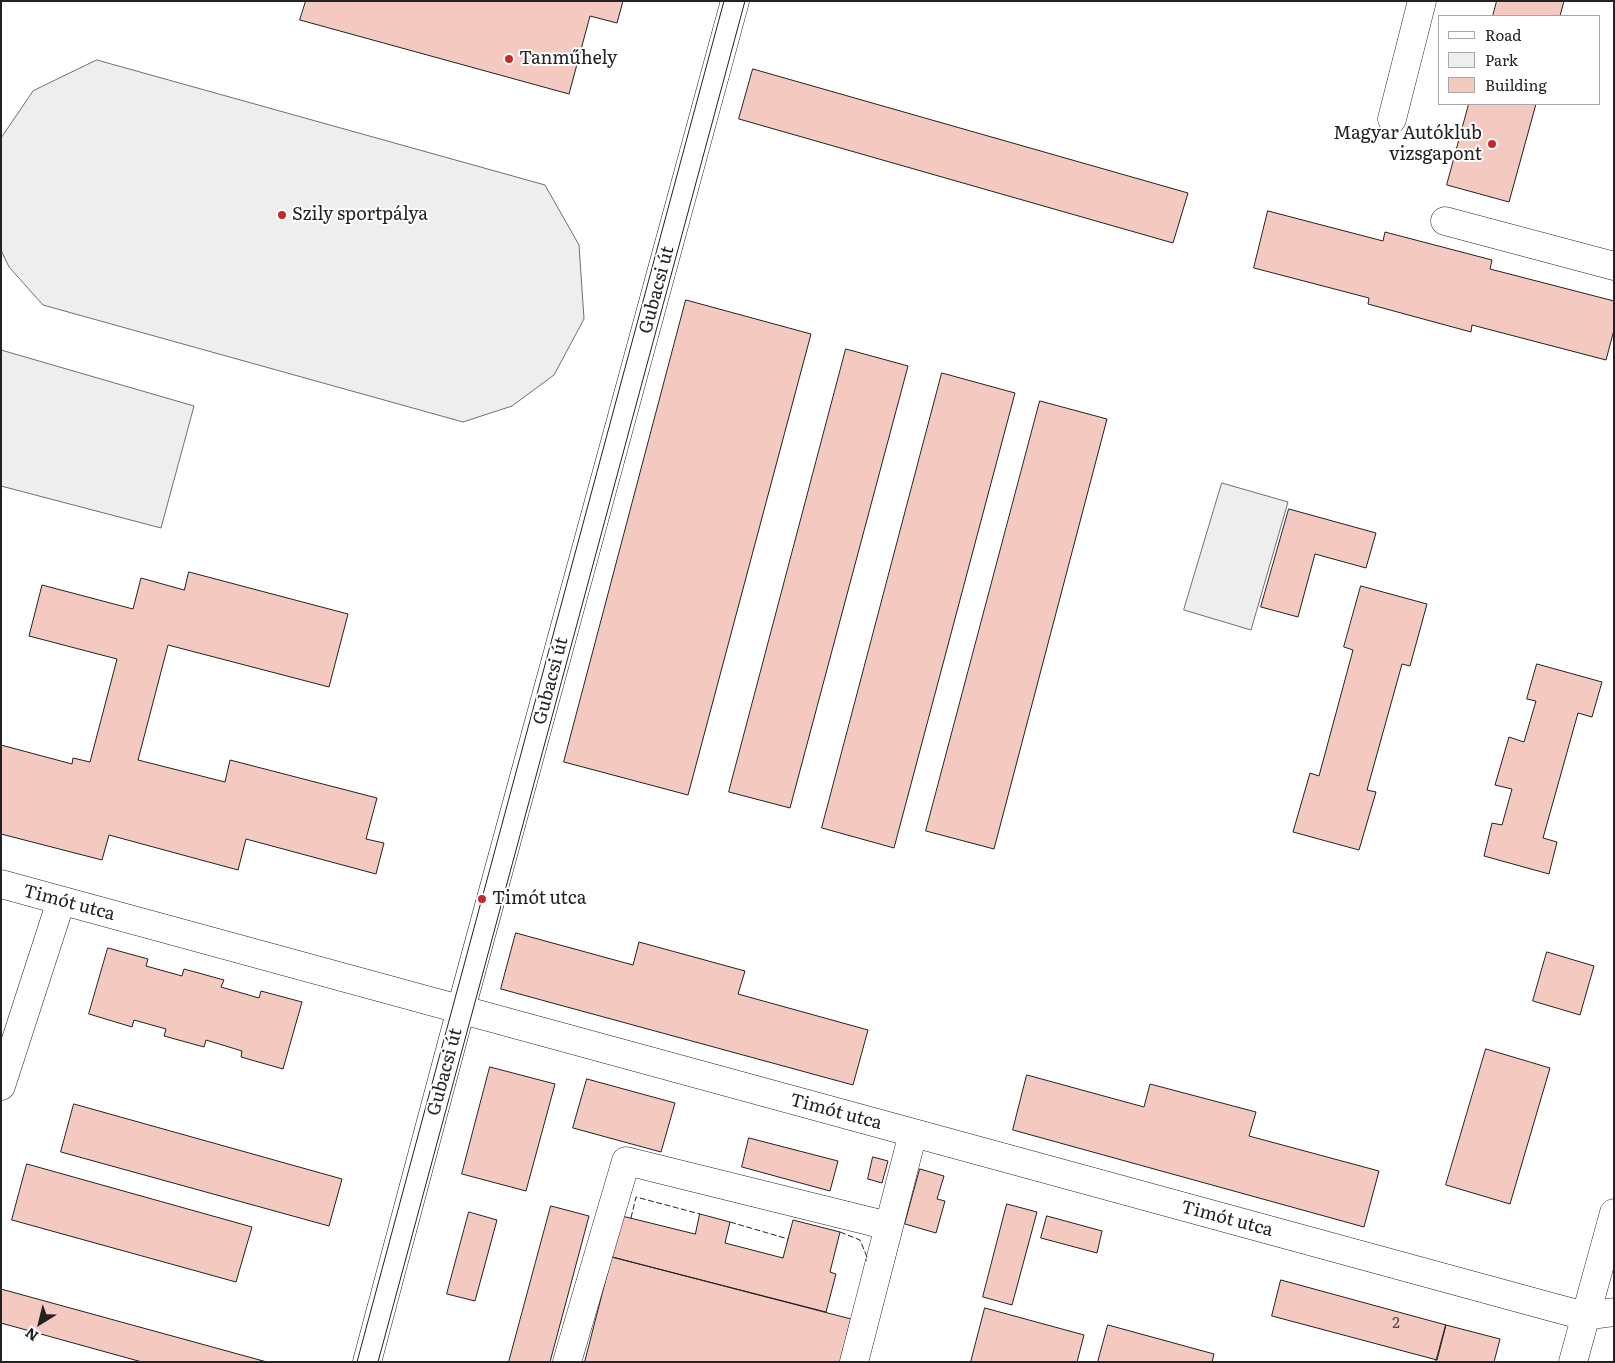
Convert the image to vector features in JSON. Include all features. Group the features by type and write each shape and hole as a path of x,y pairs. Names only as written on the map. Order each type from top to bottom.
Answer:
{"street":[{"name":"Gubacsi út","path":"367,1362 736,1"},
{"path":"1392,119 1422,1"},
{"path":"1444,221 1614,266"},
{"name":"Timót utca","path":"1,884 1585,1316 1614,1312"},
{"path":"1,1086 61,901"},
{"path":"854,1362 913,1133"},
{"path":"567,1362 626,1161 889,1226"},
{"path":"1573,1362 1614,1213"}],"green space":[{"name":"Szily sportpálya","path":"97,60 545,185 579,245 584,319 554,375 512,406 463,422 43,305 9,267 1,250 1,138 33,91"},
{"path":"1,350 194,406 161,528 1,486"},
{"path":"1222,483 1288,502 1251,630 1184,610"}],"building":[{"name":"Tanműhely","path":"306,1 623,1 617,23 590,16 569,94 300,20"},
{"path":"1497,1 1564,1 1560,15 1493,15"},
{"path":"753,69 1188,193 1173,243 739,119"},
{"name":"Magyar Autóklub vizsgapont","path":"1469,105 1536,105 1509,202 1447,185"},
{"path":"1268,211 1383,241 1385,232 1492,260 1490,269 1614,301 1614,330 1606,360 1472,325 1471,332 1368,304 1369,298 1254,268"},
{"path":"686,300 811,334 688,795 564,762"},
{"path":"846,349 908,366 790,808 729,792"},
{"path":"942,373 1015,393 894,848 822,828"},
{"path":"1040,401 1107,419 994,849 926,831"},
{"path":"1289,509 1376,533 1366,568 1315,554 1298,617 1261,607"},
{"path":"189,572 348,614 329,687 168,645 138,760 225,782 230,760 377,798 366,839 384,843 376,874 246,839 238,870 109,835 102,860 1,834 1,745 72,764 73,758 90,762 117,659 29,636 42,585 133,609 141,578 184,590"},
{"path":"1361,586 1427,604 1410,666 1402,664 1367,790 1376,792 1359,850 1293,832 1310,773 1319,776 1353,650 1344,647"},
{"path":"1537,664 1602,682 1592,717 1578,713 1543,838 1557,842 1549,874 1484,856 1492,823 1502,825 1512,789 1495,785 1509,737 1524,742 1536,701 1527,699"},
{"path":"516,933 633,965 639,942 745,971 738,994 868,1030 853,1085 501,989"},
{"path":"108,948 148,959 146,966 182,976 184,969 224,980 221,987 259,998 261,991 302,1002 283,1069 241,1057 242,1051 206,1040 204,1047 164,1036 166,1029 134,1020 132,1027 89,1014"},
{"path":"1547,952 1594,966 1580,1015 1533,1001"},
{"path":"1486,1049 1550,1068 1510,1204 1446,1185"},
{"path":"490,1067 555,1084 526,1191 462,1174"},
{"path":"1027,1075 1144,1107 1150,1084 1256,1112 1249,1136 1379,1171 1364,1227 1013,1130"},
{"path":"587,1079 675,1103 661,1152 573,1128"},
{"path":"74,1104 342,1179 329,1226 61,1152"},
{"path":"749,1138 838,1161 830,1191 742,1167"},
{"path":"873,1157 888,1161 882,1183 868,1179"},
{"path":"27,1164 252,1227 236,1282 12,1220"},
{"path":"920,1169 944,1176 937,1199 945,1201 936,1233 905,1224"},
{"path":"1007,1204 1037,1212 1012,1305 983,1297"},
{"path":"551,1206 589,1216 550,1362 509,1362"},
{"path":"469,1212 497,1220 475,1301 447,1294"},
{"path":"700,1214 730,1222 725,1243 783,1258 793,1220 840,1232 830,1272 836,1274 826,1312 612,1257 622,1216 695,1234"},
{"path":"1047,1216 1102,1231 1097,1253 1041,1238"},
{"path":"612,1257 851,1319 840,1362 585,1362"},
{"path":"1281,1280 1446,1325 1437,1360 1272,1316"},
{"path":"1,1289 267,1362 142,1362 1,1323"},
{"path":"985,1308 1084,1335 1077,1362 971,1362"},
{"path":"1108,1325 1214,1354 1212,1362 1098,1362"},
{"path":"1446,1325 1500,1339 1494,1362 1436,1362"}],"tram line":[{"path":"357,1362 724,1"},
{"path":"378,1362 745,1"}],"fence":[{"path":"631,1218 636,1197 700,1214"},
{"path":"730,1222 788,1239"},
{"path":"840,1232 860,1240 867,1257 866,1261"}],"place":[{"name":"Tanműhely","path":"509,59"},
{"name":"Magyar Autóklub vizsgapont","path":"1492,144"},
{"name":"Szily sportpálya","path":"282,215"},
{"name":"Timót utca","path":"482,899"}]}
